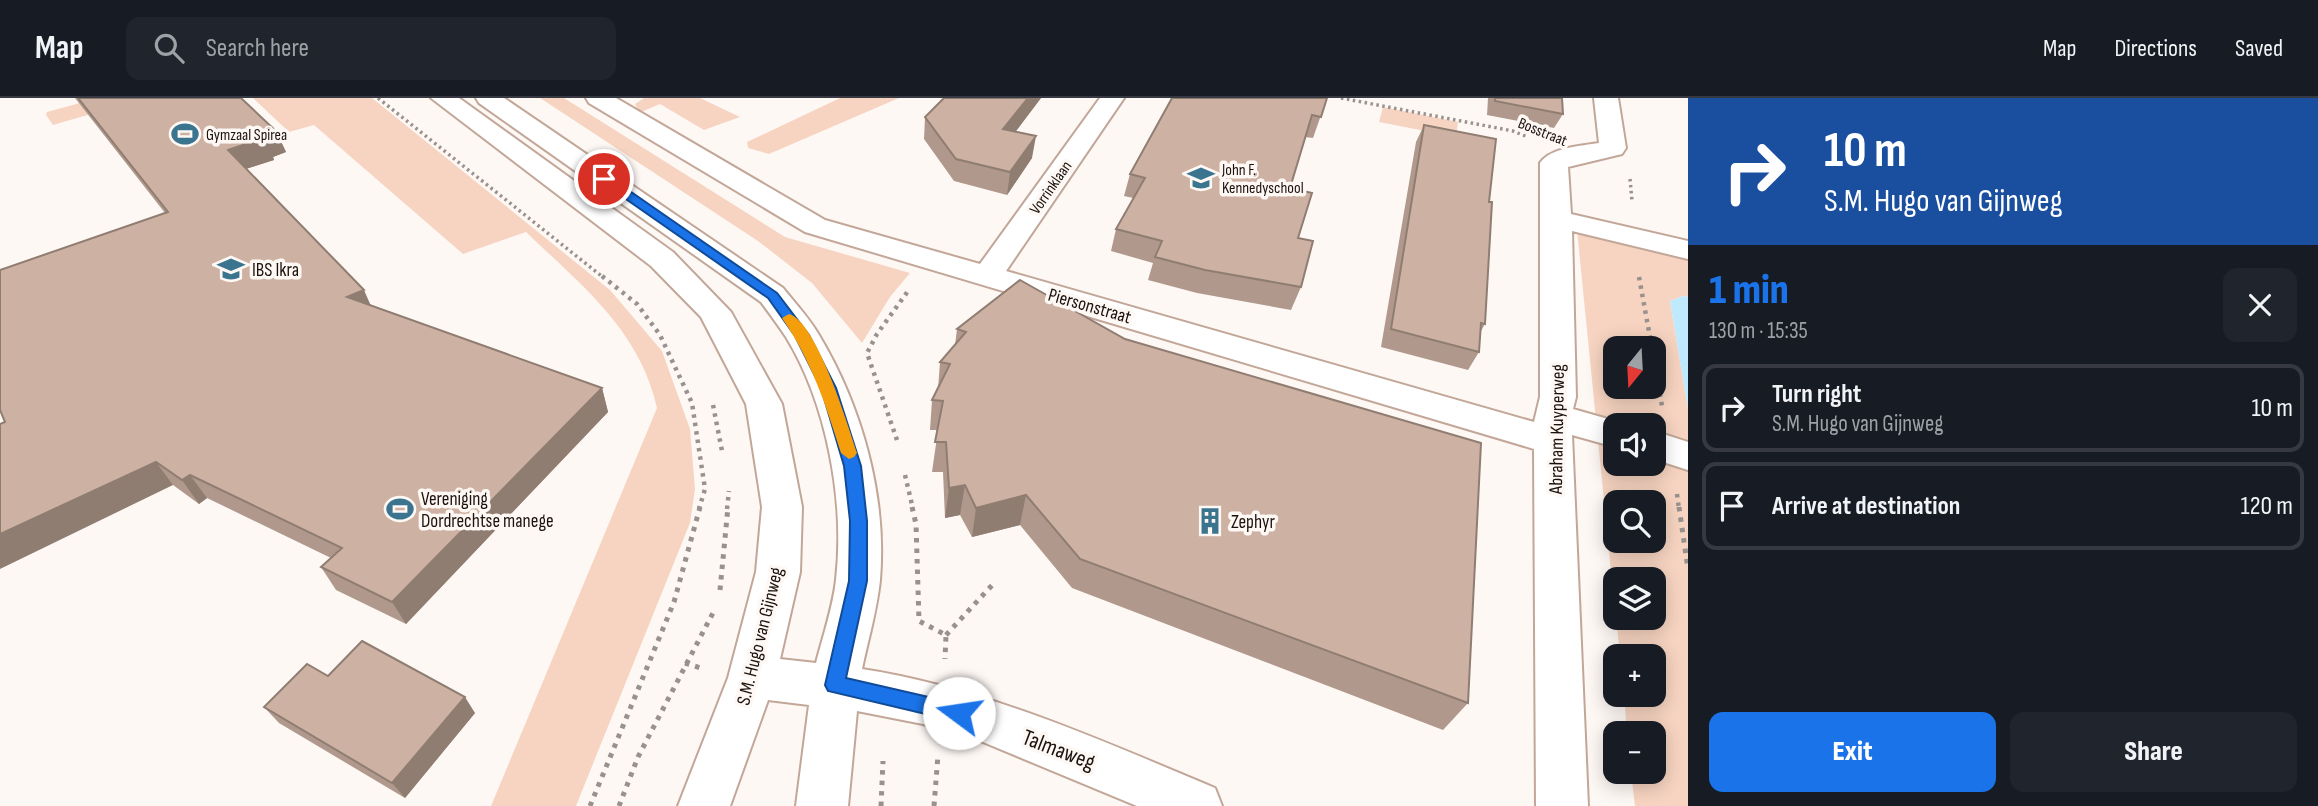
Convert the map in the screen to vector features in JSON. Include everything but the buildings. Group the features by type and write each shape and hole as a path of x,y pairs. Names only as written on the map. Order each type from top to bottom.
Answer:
{"street":[{"path":"443,98 493,112 772,295 802,335 829,388 837,414 852,466 859,521 858,581 835,685 822,806"},
{"name":"Vorrinklaan","path":"988,275 1112,98"},
{"path":"1572,156 1613,148 1606,98"},
{"name":"Piersonstraat","path":"612,100 815,226 1553,429 1603,433"},
{"name":"S.M. Hugo van Gijnweg","path":"493,112 662,259 715,312 764,404 782,507 778,572 752,678 704,806"},
{"name":"Abraham Kuyperweg","path":"1562,806 1553,429 1558,397 1554,163 1572,156"},
{"path":"1557,219 1688,250"},
{"path":"1666,449 1688,456"},
{"name":"Talmaweg","path":"752,678 835,685 976,717 1088,759 1196,806"}],"path":[{"path":"378,98 563,243 636,304 660,335 692,403 705,489 674,602 590,806"},
{"name":"Bosstraat","path":"1341,98 1513,131 1572,156"},
{"path":"1638,268 1650,336"},
{"path":"710,393 722,452"},
{"path":"620,806 638,757 719,601 729,488"},
{"path":"946,635 995,582"}],"shaded area":[{"path":"98,98 146,98 53,125 46,115 47,112"},
{"path":"253,98 372,98 610,290 662,351 690,429 695,489 690,523 576,806 491,806 657,408 637,355 606,311 526,232 463,254 314,125 289,132"},
{"path":"540,98 564,98 785,237 910,273 890,297 862,343 812,283 758,241"},
{"path":"644,98 700,98 740,117 704,130 660,104 639,113 635,104"},
{"path":"840,98 899,98 769,154 748,148 747,142"},
{"path":"1383,107 1458,122 1456,137 1379,122"},
{"path":"1577,230 1688,255 1688,297 1670,301 1688,409 1688,806 1635,806 1632,784 1666,784 1666,721 1626,721 1625,707 1666,707 1666,644 1619,644 1617,630 1666,630 1666,567 1611,567 1609,553 1666,553 1666,490 1603,491"}],"water":[{"path":"1688,297 1688,409 1670,301"}],"slow traffic":[{"path":"789,318 802,335 829,388 849,453"}],"place":[{"name":"Gymzaal Spirea","path":"185,134"},
{"name":"John F. Kennedyschool","path":"1201,178"},
{"name":"IBS Ikra","path":"231,269"},
{"name":"Vereniging Dordrechtse manege","path":"400,509"},
{"name":"Zephyr","path":"1210,521"}],"route":[{"path":"604,179 772,295 802,335 829,388 852,466 859,521 858,581 835,685 959,713"}]}
